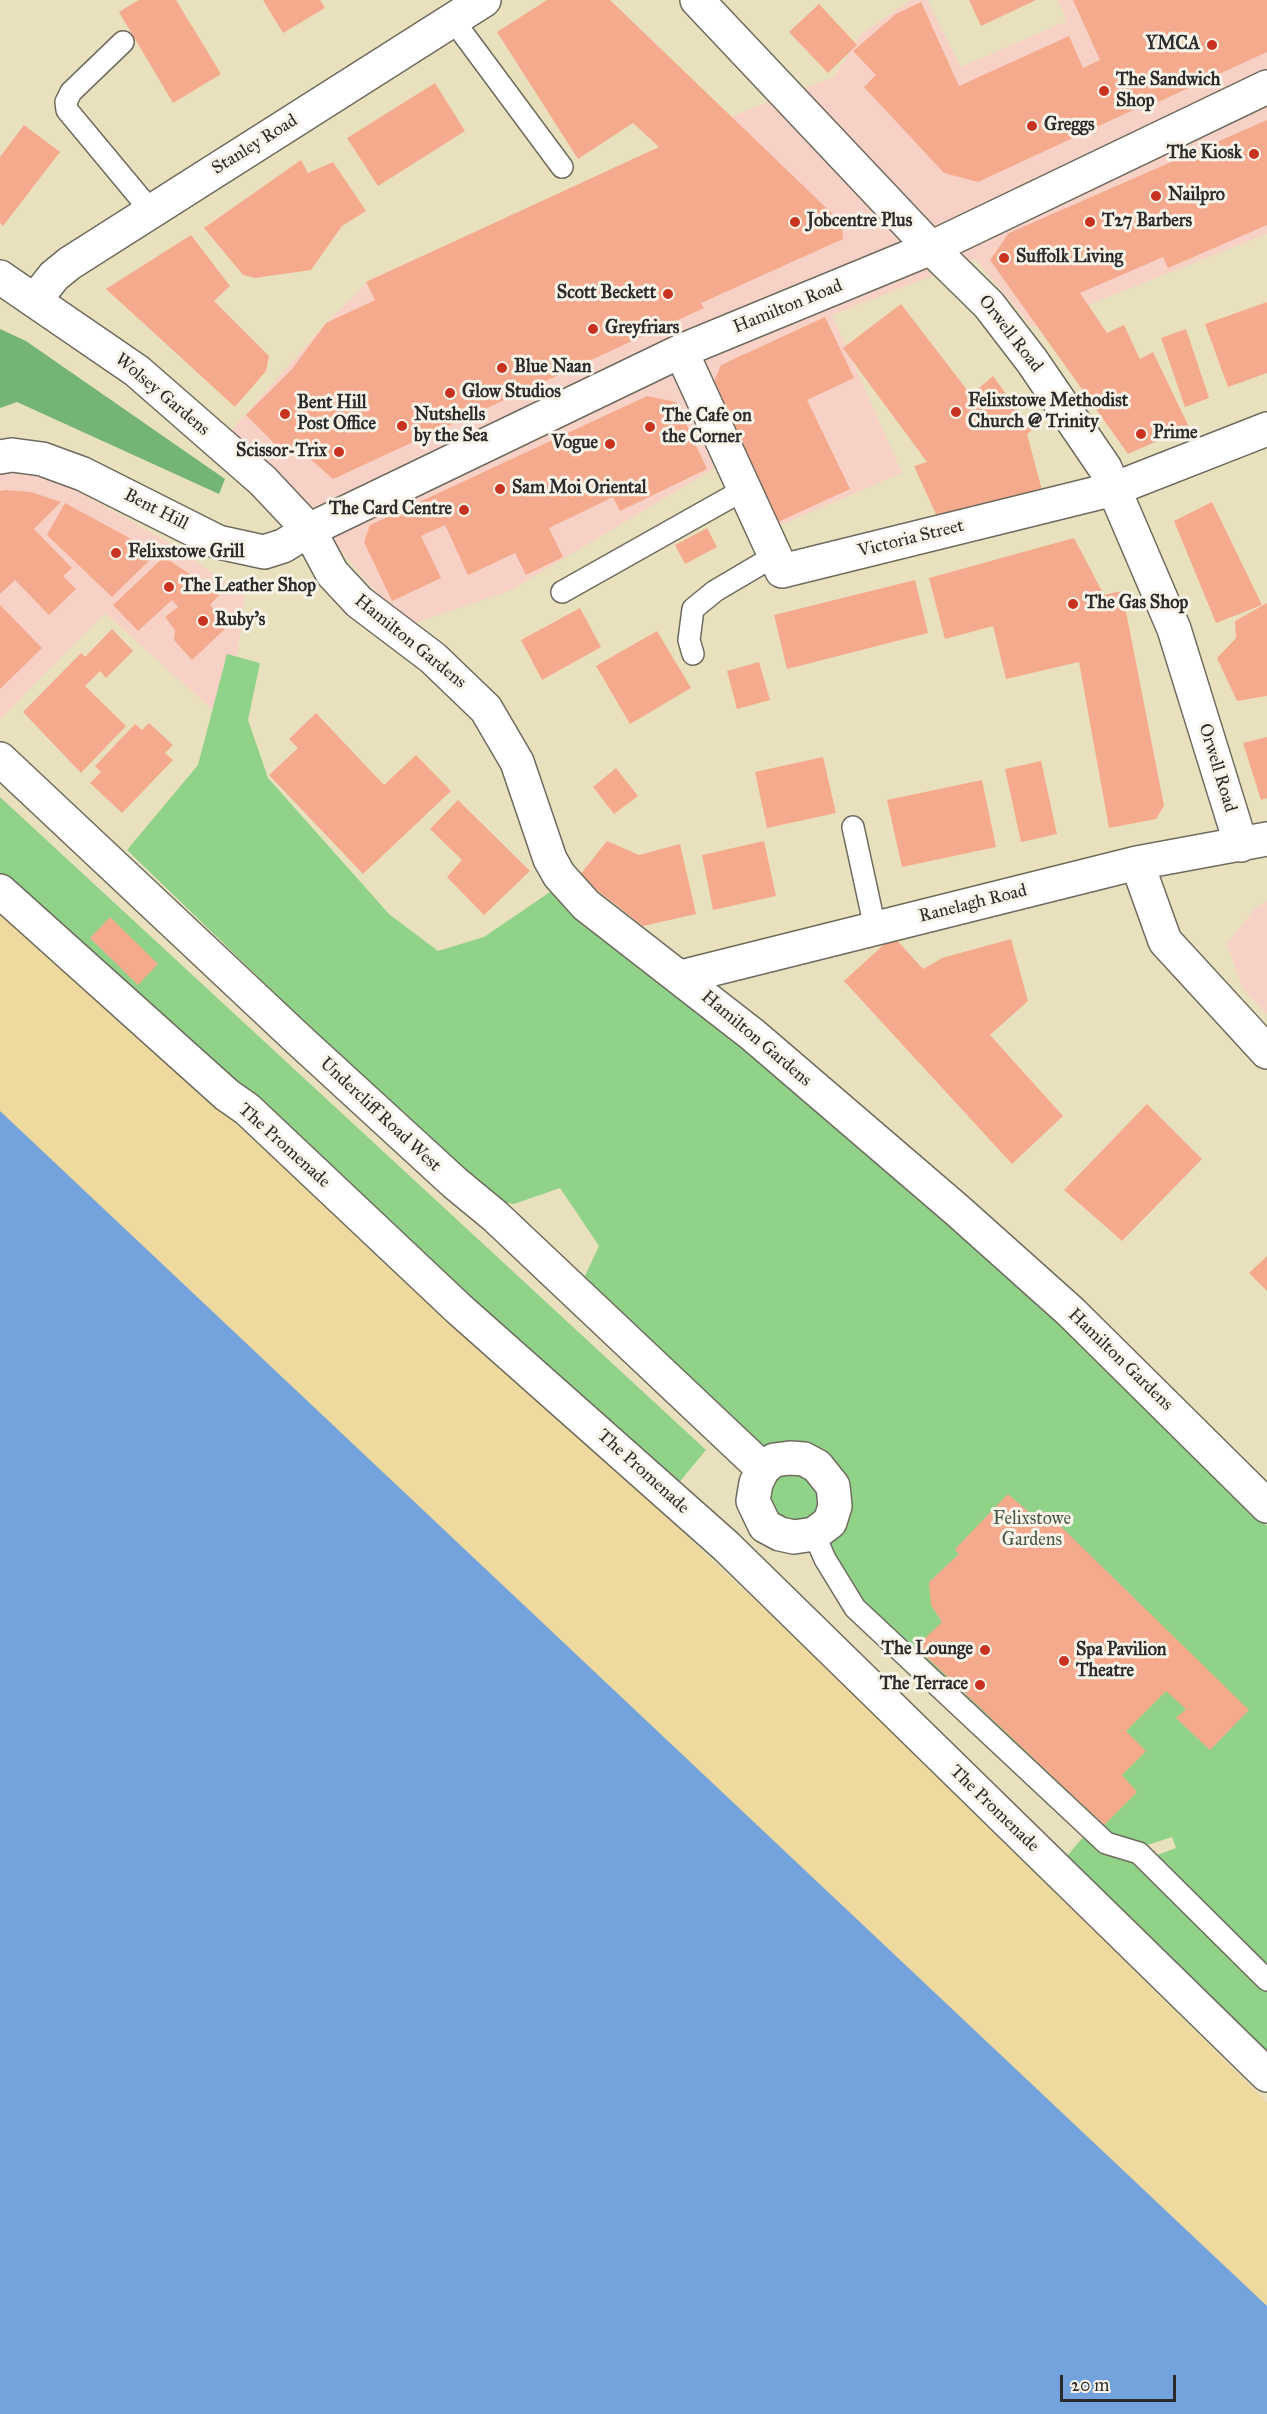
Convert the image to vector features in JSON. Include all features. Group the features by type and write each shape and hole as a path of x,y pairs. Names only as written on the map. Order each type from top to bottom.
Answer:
{"street":[{"name":"Stanley Road","path":"35,300 62,269 484,0"},
{"name":"Orwell Road","path":"697,0 931,248 989,304 1094,448 1174,629 1254,842"},
{"name":"Hamilton Road","path":"309,530 681,351 931,248 1267,87"},
{"name":"Wolsey Gardens","path":"0,277 137,371 262,482 309,530"},
{"name":"Victoria Street","path":"681,351 782,571 1114,489 1267,429"},
{"name":"Bent Hill","path":"0,457 12,455 42,459 83,474 218,542 241,548 264,552 283,546 309,530"},
{"name":"Hamilton Gardens","path":"309,530 332,573 359,602 434,658 486,709 516,762 550,859 571,889 586,905 681,976 957,1210 1071,1312 1267,1506"},
{"name":"Undercliff Road West","path":"0,759 315,1055 455,1183 495,1216 763,1469"},
{"name":"Ranelagh Road","path":"681,976 1137,862 1254,842"},
{"path":"1137,862 1165,941 1267,1052"},
{"name":"The Promenade","path":"0,891 227,1095 247,1109 459,1309 726,1546 1267,2075"},
{"path":"804,1459 825,1475 834,1486 835,1506 830,1522 814,1534 794,1537 780,1534 765,1526 753,1502 756,1483 763,1469 774,1460 804,1459"}],"lane":[{"path":"453,20 562,167"},
{"path":"123,42 71,92 66,102 67,110 151,212"},
{"path":"562,592 745,489"},
{"path":"693,654 689,640 693,609 715,591 776,555"},
{"path":"853,828 875,928"},
{"path":"814,1534 825,1559 855,1608 1106,1843 1139,1853 1267,1980"}],"shaded area":[{"path":"911,0 927,0 961,67 1067,21 1058,0 1267,0 1267,234 1032,327 975,259 832,315 902,473 750,538 718,466 511,590 405,626 327,534 309,530 231,431 326,323 371,279 730,117 834,77 861,34"},
{"path":"15,473 60,481 172,544 245,597 237,657 227,655 213,710 105,613 0,719 0,474"},
{"path":"1267,901 1267,1014 1242,988 1227,944 1255,908"}],"green space":[{"path":"0,329 26,341 225,479 219,494 17,402 0,408"},
{"name":"Felixstowe Gardens","path":"227,654 260,663 248,720 268,778 389,914 438,951 484,937 553,890 742,1040 1154,1407 1267,1526 1267,1972 1152,1857 1176,1848 1172,1837 1138,1848 1111,1841 860,1605 819,1536 838,1495 773,1458 583,1280 599,1246 560,1188 514,1204 489,1200 127,850 198,765"},
{"path":"0,797 706,1450 677,1485 0,879"},
{"path":"805,1465 827,1515 784,1531 759,1494 762,1479"},
{"path":"1084,1836 1137,1858 1267,1985 1267,2064 1061,1863"}],"sand":[{"path":"0,906 410,1277 638,1490 863,1703 1267,2102 1267,2414 0,1316"}],"water":[{"path":"0,1111 1267,2306 1267,2414 0,2414"}],"building":[{"path":"139,0 176,0 221,74 173,103 119,12"},
{"path":"263,0 320,0 325,8 283,33"},
{"path":"547,0 610,0 842,223 843,239 701,303 704,308 333,479 293,444 285,454 246,415 292,369 326,323 375,300 366,282 659,147 633,123 578,159 497,32"},
{"path":"969,0 1036,0 981,26"},
{"path":"1073,0 1267,0 1267,52 1158,102 1157,99 978,182 944,173 864,87 876,75 853,51 896,14 921,2 959,86 1069,36 1083,68 1100,60"},
{"path":"819,4 857,45 828,73 789,32"},
{"path":"435,83 465,131 378,186 347,138"},
{"path":"1267,120 1267,225 1168,268 1163,257 1080,293 1107,333 1124,325 1140,359 1153,352 1189,427 1128,454 990,260 1009,233"},
{"path":"24,125 60,152 3,226 0,223 0,157"},
{"path":"301,160 308,173 333,162 366,211 342,226 311,270 255,278 243,275 204,228"},
{"path":"191,235 230,286 214,301 269,356 266,371 235,407 106,289"},
{"path":"1267,302 1267,373 1228,387 1205,324"},
{"name":"Felixstowe Methodist Church @ Trinity","path":"901,304 971,395 993,376 1032,430 1027,434 1042,490 939,521 914,466 927,462 843,348"},
{"path":"825,317 854,378 807,400 850,489 778,522 713,384 721,365"},
{"path":"1186,329 1209,398 1185,407 1161,338"},
{"path":"647,396 676,402 707,469 620,511 613,497 549,528 563,557 526,575 515,553 468,575 445,525 421,536 441,578 392,601 364,542 370,525"},
{"path":"0,491 31,492 61,502 34,529 72,568 63,576 76,589 49,615 15,580 0,594"},
{"path":"1212,502 1262,605 1216,623 1174,521"},
{"path":"65,503 157,553 112,597 47,535"},
{"path":"707,528 717,547 685,564 675,545"},
{"path":"1074,538 1104,595 1122,591 1164,806 1156,819 1109,828 1079,662 1006,679 993,626 945,639 929,578"},
{"path":"164,557 220,594 210,605 228,626 192,660 174,640 175,630 165,617 178,607 172,600 138,631 113,605"},
{"path":"915,580 928,633 787,669 774,615"},
{"path":"1267,603 1267,696 1237,701 1217,658 1236,638 1235,621"},
{"path":"0,605 42,648 0,689"},
{"path":"580,608 601,647 542,680 521,640"},
{"path":"112,629 133,651 106,678 100,671 85,686 126,726 81,773 23,712 81,653 85,657"},
{"path":"657,631 691,688 630,724 596,666"},
{"path":"759,662 770,700 737,709 727,671"},
{"path":"316,713 384,785 416,755 451,791 363,874 269,775 298,748 289,739"},
{"path":"149,723 173,745 165,753 173,760 122,813 90,783 101,772 95,766 135,724 142,730"},
{"path":"1267,737 1267,798 1261,800 1243,743"},
{"path":"823,757 836,813 767,828 755,772"},
{"path":"1041,761 1057,834 1021,842 1005,769"},
{"path":"616,768 638,796 614,814 593,787"},
{"path":"982,780 996,847 902,867 887,800"},
{"path":"458,800 530,871 484,915 447,877 462,860 430,829"},
{"path":"607,841 639,855 680,844 696,914 643,926 579,876"},
{"path":"764,841 776,896 713,910 702,855"},
{"path":"110,917 158,964 138,985 90,938"},
{"path":"893,936 923,969 942,958 1011,939 1028,1001 990,1035 1063,1116 1012,1164 844,981"},
{"path":"1147,1104 1202,1159 1122,1241 1064,1190"},
{"path":"1267,1256 1267,1291 1249,1273"},
{"name":"Spa Pavilion Theatre","path":"1008,1494 1038,1520 1045,1511 1249,1710 1210,1750 1176,1718 1186,1709 1166,1691 1126,1731 1146,1751 1122,1775 1137,1792 1104,1825 916,1647 942,1622 931,1605 929,1582 959,1554 955,1550 957,1547"}],"place":[{"name":"YMCA","path":"1212,45"},
{"name":"The Sandwich Shop","path":"1104,91"},
{"name":"Greggs","path":"1032,126"},
{"name":"The Kiosk","path":"1254,154"},
{"name":"Nailpro","path":"1156,196"},
{"name":"Jobcentre Plus","path":"795,222"},
{"name":"T27 Barbers","path":"1090,222"},
{"name":"Suffolk Living","path":"1004,258"},
{"name":"Scott Beckett","path":"668,294"},
{"name":"Greyfriars","path":"593,329"},
{"name":"Blue Naan","path":"502,368"},
{"name":"Glow Studios","path":"450,393"},
{"name":"Felixstowe Methodist Church @ Trinity","path":"956,412"},
{"name":"Bent Hill Post Office","path":"285,414"},
{"name":"Nutshells by the Sea","path":"402,426"},
{"name":"The Cafe on the Corner","path":"650,427"},
{"name":"Prime","path":"1141,434"},
{"name":"Vogue","path":"610,444"},
{"name":"Scissor-Trix","path":"339,452"},
{"name":"Sam Moi Oriental","path":"500,489"},
{"name":"The Card Centre","path":"464,510"},
{"name":"Felixstowe Grill","path":"116,553"},
{"name":"The Leather Shop","path":"169,587"},
{"name":"The Gas Shop","path":"1073,604"},
{"name":"Ruby's","path":"203,621"},
{"name":"The Lounge","path":"985,1650"},
{"name":"Spa Pavilion Theatre","path":"1064,1661"},
{"name":"The Terrace","path":"980,1685"}]}
